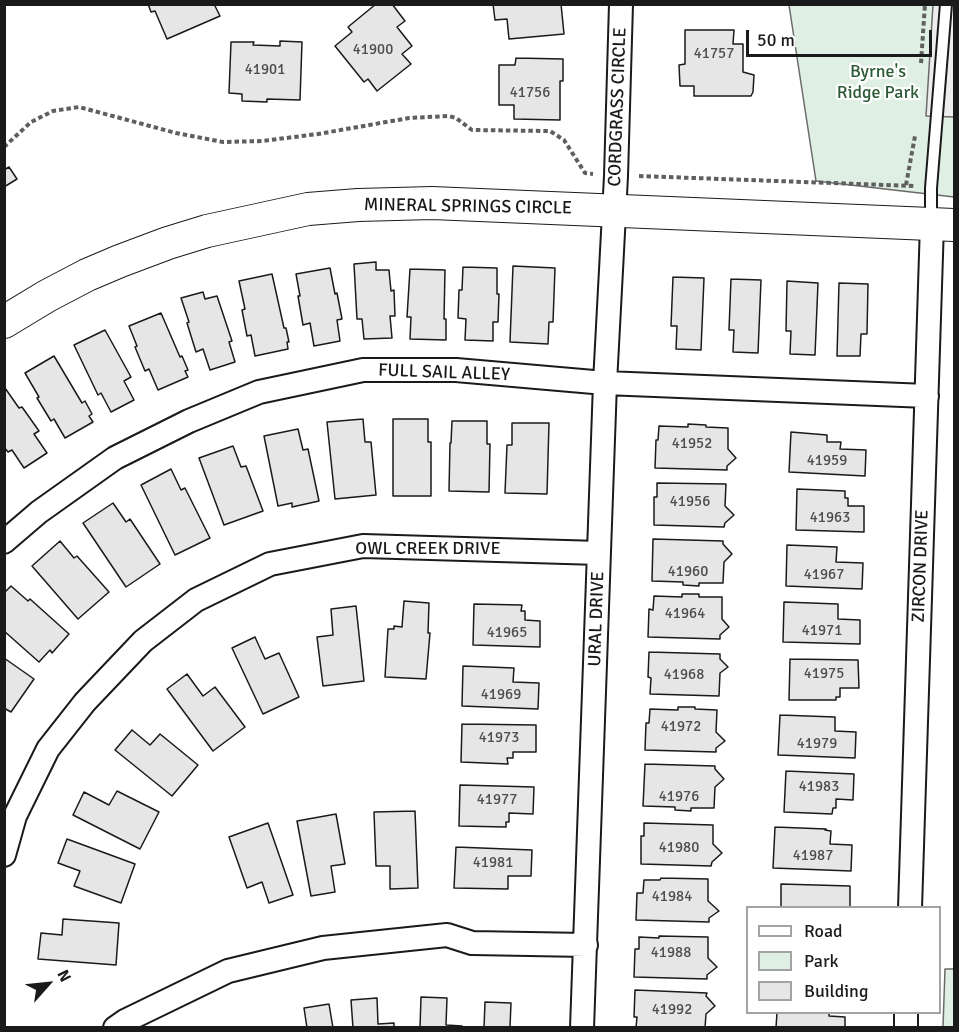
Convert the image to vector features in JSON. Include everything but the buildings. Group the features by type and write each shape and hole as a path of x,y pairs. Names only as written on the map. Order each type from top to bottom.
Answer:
{"street":[{"name":"CORDGRASS CIRCLE","path":"614,210 621,4"},
{"name":"MINERAL SPRINGS CIRCLE","path":"4,322 87,274 168,243 207,231 308,209 432,203 943,224"},
{"name":"URAL DRIVE","path":"582,1028 605,382 614,210"},
{"name":"ZIRCON DRIVE","path":"910,906 927,396 943,224"},
{"name":"FULL SAIL ALLEY","path":"4,542 39,512 115,458 189,421 259,392 363,370 456,370 605,382 927,396"},
{"name":"OWL CREEK DRIVE","path":"4,855 15,816 48,749 85,702 143,641 195,600 270,564 363,546 599,553"},
{"path":"115,1028 228,971 323,948 447,935 472,943 586,945"}],"lane":[{"path":"943,224 931,188 946,4"}],"path":[{"path":"921,63 926,4"},
{"path":"4,147 31,122 53,111 79,107 176,133 223,142 262,141 409,118 449,116 456,118 472,130 550,131 564,140 585,173 931,188"},
{"path":"906,186 916,134"}],"green space":[{"name":"Byrne's Ridge Park","path":"789,5 954,5 954,197 816,181"},
{"path":"945,969 954,969 954,1027 943,1027"}],"shaded area":[{"path":"933,5 954,5 954,117 926,116"}]}
